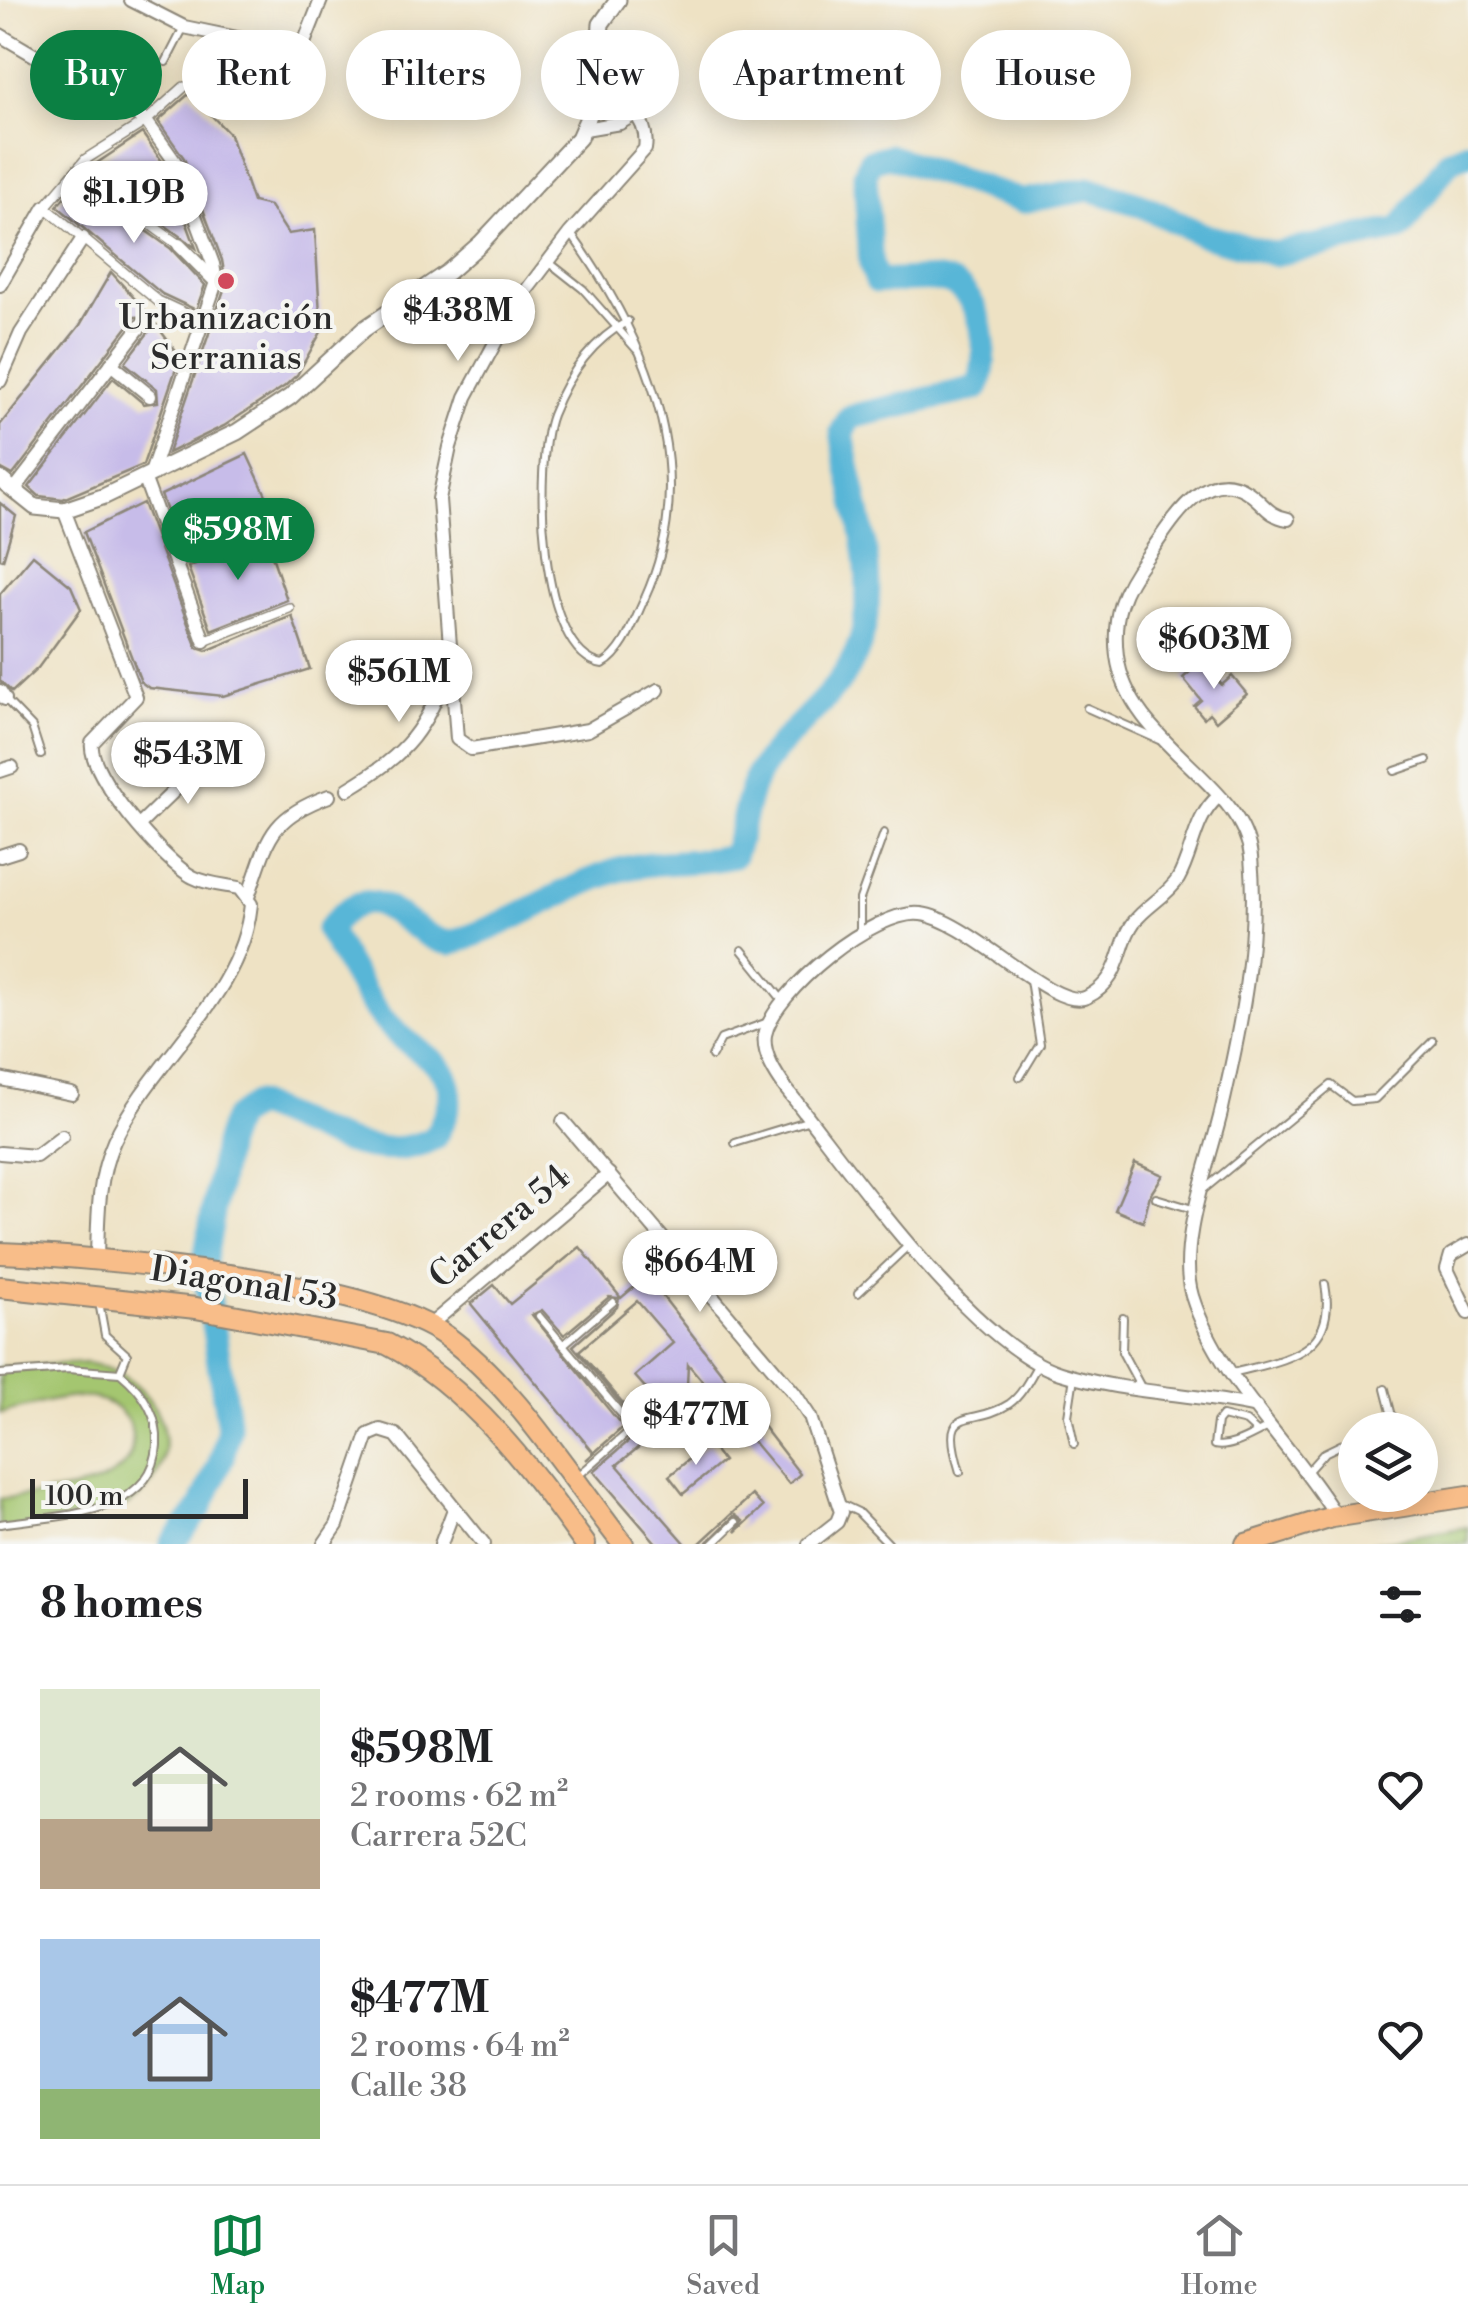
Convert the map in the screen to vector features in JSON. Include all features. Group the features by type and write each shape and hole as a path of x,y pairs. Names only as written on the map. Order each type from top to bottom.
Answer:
{"main road":[{"name":"Diagonal 53","path":"0,1253 200,1274 363,1300 430,1326 450,1339 506,1396 623,1544"},
{"name":"Diagonal 53","path":"0,1287 266,1318 387,1344 412,1356 460,1396 585,1544"},
{"path":"1246,1544 1336,1516 1468,1496"},
{"path":"1278,1544 1342,1527 1468,1509"}],"street":[{"path":"131,0 184,27 291,49 304,42 322,0"},
{"path":"601,30 618,0"},
{"path":"0,36 146,121 175,162 216,282 147,475 174,564 204,641 289,608"},
{"path":"0,284 45,207 86,158 146,121 182,89"},
{"path":"0,479 34,507 64,510 236,432 290,398 364,330 448,272 480,244 584,129 587,120"},
{"path":"584,129 625,120"},
{"path":"638,120 646,138 640,159 547,261 489,349 466,397 440,499 457,739 471,749 588,730 658,690"},
{"path":"76,171 179,245 216,282"},
{"path":"45,207 158,301 203,322"},
{"path":"0,381 22,332 82,238"},
{"path":"14,490 143,323"},
{"path":"111,364 150,396"},
{"path":"1288,520 1275,518 1250,492 1232,484 1215,484 1190,500 1126,584 1116,612 1120,678 1165,742 1236,812 1250,854 1253,935 1224,1104 1200,1192 1189,1285 1204,1325 1256,1407 1264,1429 1308,1472 1336,1516"},
{"path":"64,510 136,698 92,743 93,765 107,790 179,868 196,879 239,888 248,897"},
{"path":"174,564 262,527"},
{"path":"348,789 389,765 415,740 452,662"},
{"path":"140,824 206,760"},
{"path":"96,1261 102,1177 112,1144 144,1088 232,970 248,925 248,897 267,839 296,808 329,796"},
{"path":"1218,798 1202,817 1176,882 1132,924 1122,957 1103,986 1084,998 1072,1000 1030,978 952,922 919,914 894,917 860,931 824,960 770,1021 764,1038 770,1062 811,1120 1000,1340 1038,1364 1074,1377 1256,1407"},
{"path":"0,856 20,850"},
{"path":"0,1079 72,1094"},
{"path":"563,1121 795,1394 810,1417 838,1502 837,1522 809,1544"},
{"path":"0,1153 36,1156 62,1136"},
{"name":"Carrera 54","path":"430,1326 609,1174"},
{"path":"1468,1245 1451,1255 1447,1270 1468,1313"},
{"path":"324,1544 336,1525 368,1435 380,1430 396,1435 484,1544"},
{"path":"441,1544 454,1509"}],"lane":[{"path":"166,62 184,27"},
{"path":"570,233 628,320 666,433 669,474 664,538 652,584 630,632 603,664 587,657 568,628 552,586 544,550 541,462 552,417 574,372 593,347 628,320"},
{"path":"547,261 583,289 643,358"},
{"path":"3,695 32,727 41,756"},
{"path":"1087,708 1165,742"},
{"path":"1395,771 1428,760"},
{"path":"860,931 860,899 884,834"},
{"path":"742,950 785,1003"},
{"path":"1020,1076 1040,1044 1030,978"},
{"path":"712,1056 721,1039 770,1021"},
{"path":"1200,1192 1331,1085 1352,1101 1364,1104 1375,1099 1433,1041"},
{"path":"736,1143 811,1120"},
{"path":"1156,1198 1198,1210"},
{"path":"858,1294 912,1242"},
{"path":"1233,1372 1300,1354 1311,1346 1324,1319 1325,1284"},
{"path":"100,1296 105,1335 127,1356 120,1372"},
{"path":"563,1344 612,1302"},
{"path":"539,1316 633,1428 574,1480"},
{"path":"1123,1318 1122,1352 1142,1390"},
{"path":"960,1472 951,1441 957,1425 964,1417 1008,1404 1038,1364"},
{"path":"0,1374 68,1369 120,1372 144,1398 158,1436 157,1453 141,1488 107,1506 0,1524"},
{"path":"1074,1377 1068,1416 1074,1444"},
{"path":"1386,1389 1391,1412"},
{"path":"1222,1416 1264,1429 1230,1445 1214,1444 1216,1422 1222,1416"},
{"path":"1308,1472 1324,1453 1338,1446"},
{"path":"838,1502 858,1512 889,1544"},
{"path":"713,1544 736,1522"}],"green space":[{"path":"86,1363 113,1371 135,1385 152,1403 162,1425 165,1447 159,1470 145,1490 122,1508 0,1531 0,1499 90,1485 111,1476 125,1463 132,1446 129,1423 118,1409 104,1401 70,1398 0,1413 0,1367"},
{"path":"1468,1527 1468,1544 1370,1544"}],"building":[{"path":"182,100 182,120 216,120 230,135 253,202 270,206 288,234 315,230 321,332 297,375 285,386 224,426 168,453 226,284 222,260 184,158 158,121"},
{"path":"142,133 166,167 196,248 88,169"},
{"path":"77,182 170,248 205,285 196,310 162,294 57,206"},
{"path":"111,272 150,316 135,317 13,475 0,468 0,425 80,325"},
{"path":"152,319 180,357 143,465 63,499 39,496 29,487 113,378 144,404 158,402 157,389 125,363 151,329"},
{"path":"247,454 271,506 265,520 182,552 161,495"},
{"path":"0,503 16,516 3,560 0,559"},
{"path":"143,503 197,648 206,651 292,616 310,669 223,696 149,688 141,682 84,532"},
{"path":"265,535 287,600 211,630 188,567"},
{"path":"33,555 71,586 81,609 38,668 12,692 0,681 0,594"},
{"path":"1201,662 1222,685 1232,676 1247,694 1216,721 1209,713 1204,718 1194,706 1201,700 1183,678"},
{"path":"1135,1163 1163,1175 1150,1195 1143,1222 1115,1210"},
{"path":"580,1247 621,1298 647,1276 800,1474 789,1484 688,1364 686,1408 617,1465 686,1544 657,1544 594,1471 638,1433 639,1426 573,1346 617,1307 619,1298 609,1297 564,1335 542,1310 532,1315 623,1427 594,1453 471,1304 494,1285 510,1304","holes":["637,1301 673,1343 635,1376 648,1391 628,1409 579,1351"]},
{"path":"709,1443 723,1461 683,1494 669,1476"},
{"path":"752,1495 763,1507 736,1532 743,1521 735,1515 706,1544 699,1544"}],"waterway":[{"path":"172,1544 200,1509 222,1458 229,1428 204,1265 225,1144 234,1119 255,1104 344,1141 389,1149 434,1138 446,1113 450,1094 447,1078 381,1017 328,930 345,912 361,904 375,904 433,938 450,943 619,870 733,856 751,790 761,769 829,694 852,661 866,617 867,563 842,432 850,417 977,388 983,361 977,313 960,289 940,280 877,281 871,265 865,175 870,161 889,156 1022,201 1090,189 1139,204 1203,235 1274,254 1400,229 1449,161 1468,153"}],"place":[{"name":"Urbanización Serranias","path":"226,281"}]}
